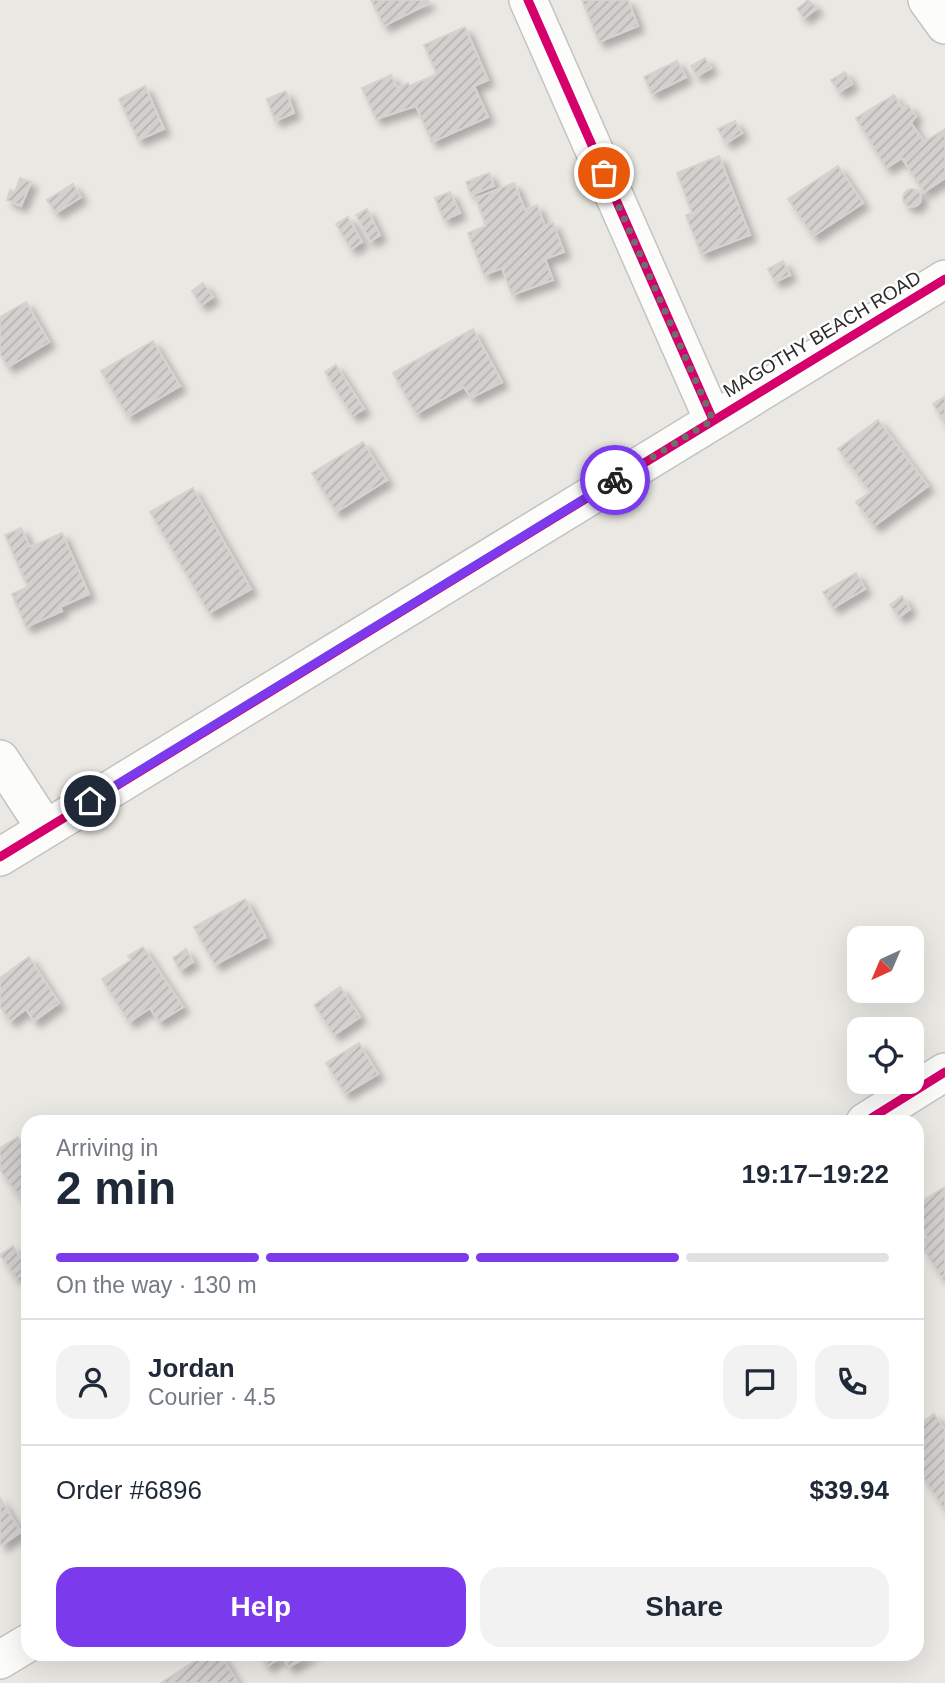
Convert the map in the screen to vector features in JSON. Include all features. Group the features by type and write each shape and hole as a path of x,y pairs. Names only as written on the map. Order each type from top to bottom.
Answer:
{"street":[{"path":"528,0 713,420"},
{"path":"927,0 945,25"},
{"name":"MAGOTHY BEACH ROAD","path":"0,857 945,279"},
{"path":"0,760 45,828"},
{"path":"876,1115 945,1072"},
{"path":"0,1660 21,1647"}],"building":[{"path":"371,0 427,0 429,3 384,26"},
{"path":"582,0 628,0 638,26 599,42"},
{"path":"808,0 817,8 804,18 797,9"},
{"path":"465,27 488,80 474,86 488,117 432,142 416,106 376,119 362,88 391,75 397,88 408,83 410,86 437,74 424,45"},
{"path":"705,58 711,68 697,76 691,66"},
{"path":"677,61 686,77 652,94 644,77"},
{"path":"845,72 852,84 839,92 831,80"},
{"path":"145,86 164,129 138,140 119,99"},
{"path":"286,91 294,113 275,121 267,99"},
{"path":"894,95 902,108 908,105 916,116 911,123 924,142 945,129 945,178 924,192 902,158 886,168 856,118"},
{"path":"735,121 742,133 726,143 718,129"},
{"path":"719,156 750,235 701,254 686,215 692,213 677,173"},
{"path":"838,166 863,203 813,236 788,199"},
{"path":"489,173 494,186 471,195 466,182"},
{"path":"20,178 31,182 21,206 7,200 10,190 15,192"},
{"path":"514,183 525,210 537,205 545,226 553,223 564,252 545,259 553,280 512,295 502,268 484,275 468,233 486,226 476,198"},
{"path":"73,184 81,197 56,213 47,200"},
{"path":"912,189 919,191 919,205 912,207 905,205 903,198 905,191"},
{"path":"450,192 460,213 444,220 435,198"},
{"path":"367,209 380,235 370,241 356,215"},
{"path":"348,217 362,242 351,249 336,224"},
{"path":"783,261 790,275 775,282 768,269"},
{"path":"203,283 213,297 201,305 192,291"},
{"path":"26,302 49,342 8,367 0,354 0,317"},
{"path":"473,329 502,382 471,398 464,387 416,414 393,373"},
{"path":"153,341 180,386 128,417 101,371"},
{"path":"336,365 364,409 352,416 325,372"},
{"path":"945,396 945,423 933,404"},
{"path":"878,420 928,486 874,526 856,502 870,492 838,449"},
{"path":"363,442 387,480 336,512 312,473"},
{"path":"193,488 251,589 209,613 150,512"},
{"path":"21,528 30,547 62,533 89,594 60,607 62,611 26,627 12,594 28,587 5,535"},
{"path":"856,573 865,589 833,608 823,592"},
{"path":"902,596 910,609 899,617 890,605"},
{"path":"245,899 266,937 215,965 194,927"},
{"path":"143,947 183,1007 159,1022 150,1008 129,1022 102,979 131,960 128,956"},
{"path":"186,949 193,962 180,970 173,958"},
{"path":"29,957 59,1003 34,1021 26,1009 10,1021 0,1007 0,978"},
{"path":"340,987 360,1017 334,1035 314,1005"},
{"path":"359,1043 378,1074 345,1094 326,1063"},
{"path":"18,1137 21,1142 21,1199 0,1170 0,1148"},
{"path":"945,1187 945,1275 941,1277 924,1250 924,1239 927,1237 924,1232 924,1200"},
{"path":"13,1246 21,1259 21,1275 16,1278 0,1255"},
{"path":"934,1414 945,1430 945,1511 924,1479 924,1420"},
{"path":"0,1498 21,1532 0,1546"},
{"path":"195,1661 224,1661 238,1683 161,1683"},
{"path":"285,1661 299,1661 289,1667"}],"cycle path":[{"path":"528,0 713,420"},
{"path":"0,857 945,279"},
{"path":"876,1115 945,1072"}],"way so far":[{"path":"604,173 713,420 615,480"}],"route":[{"path":"90,801 615,480"}]}
